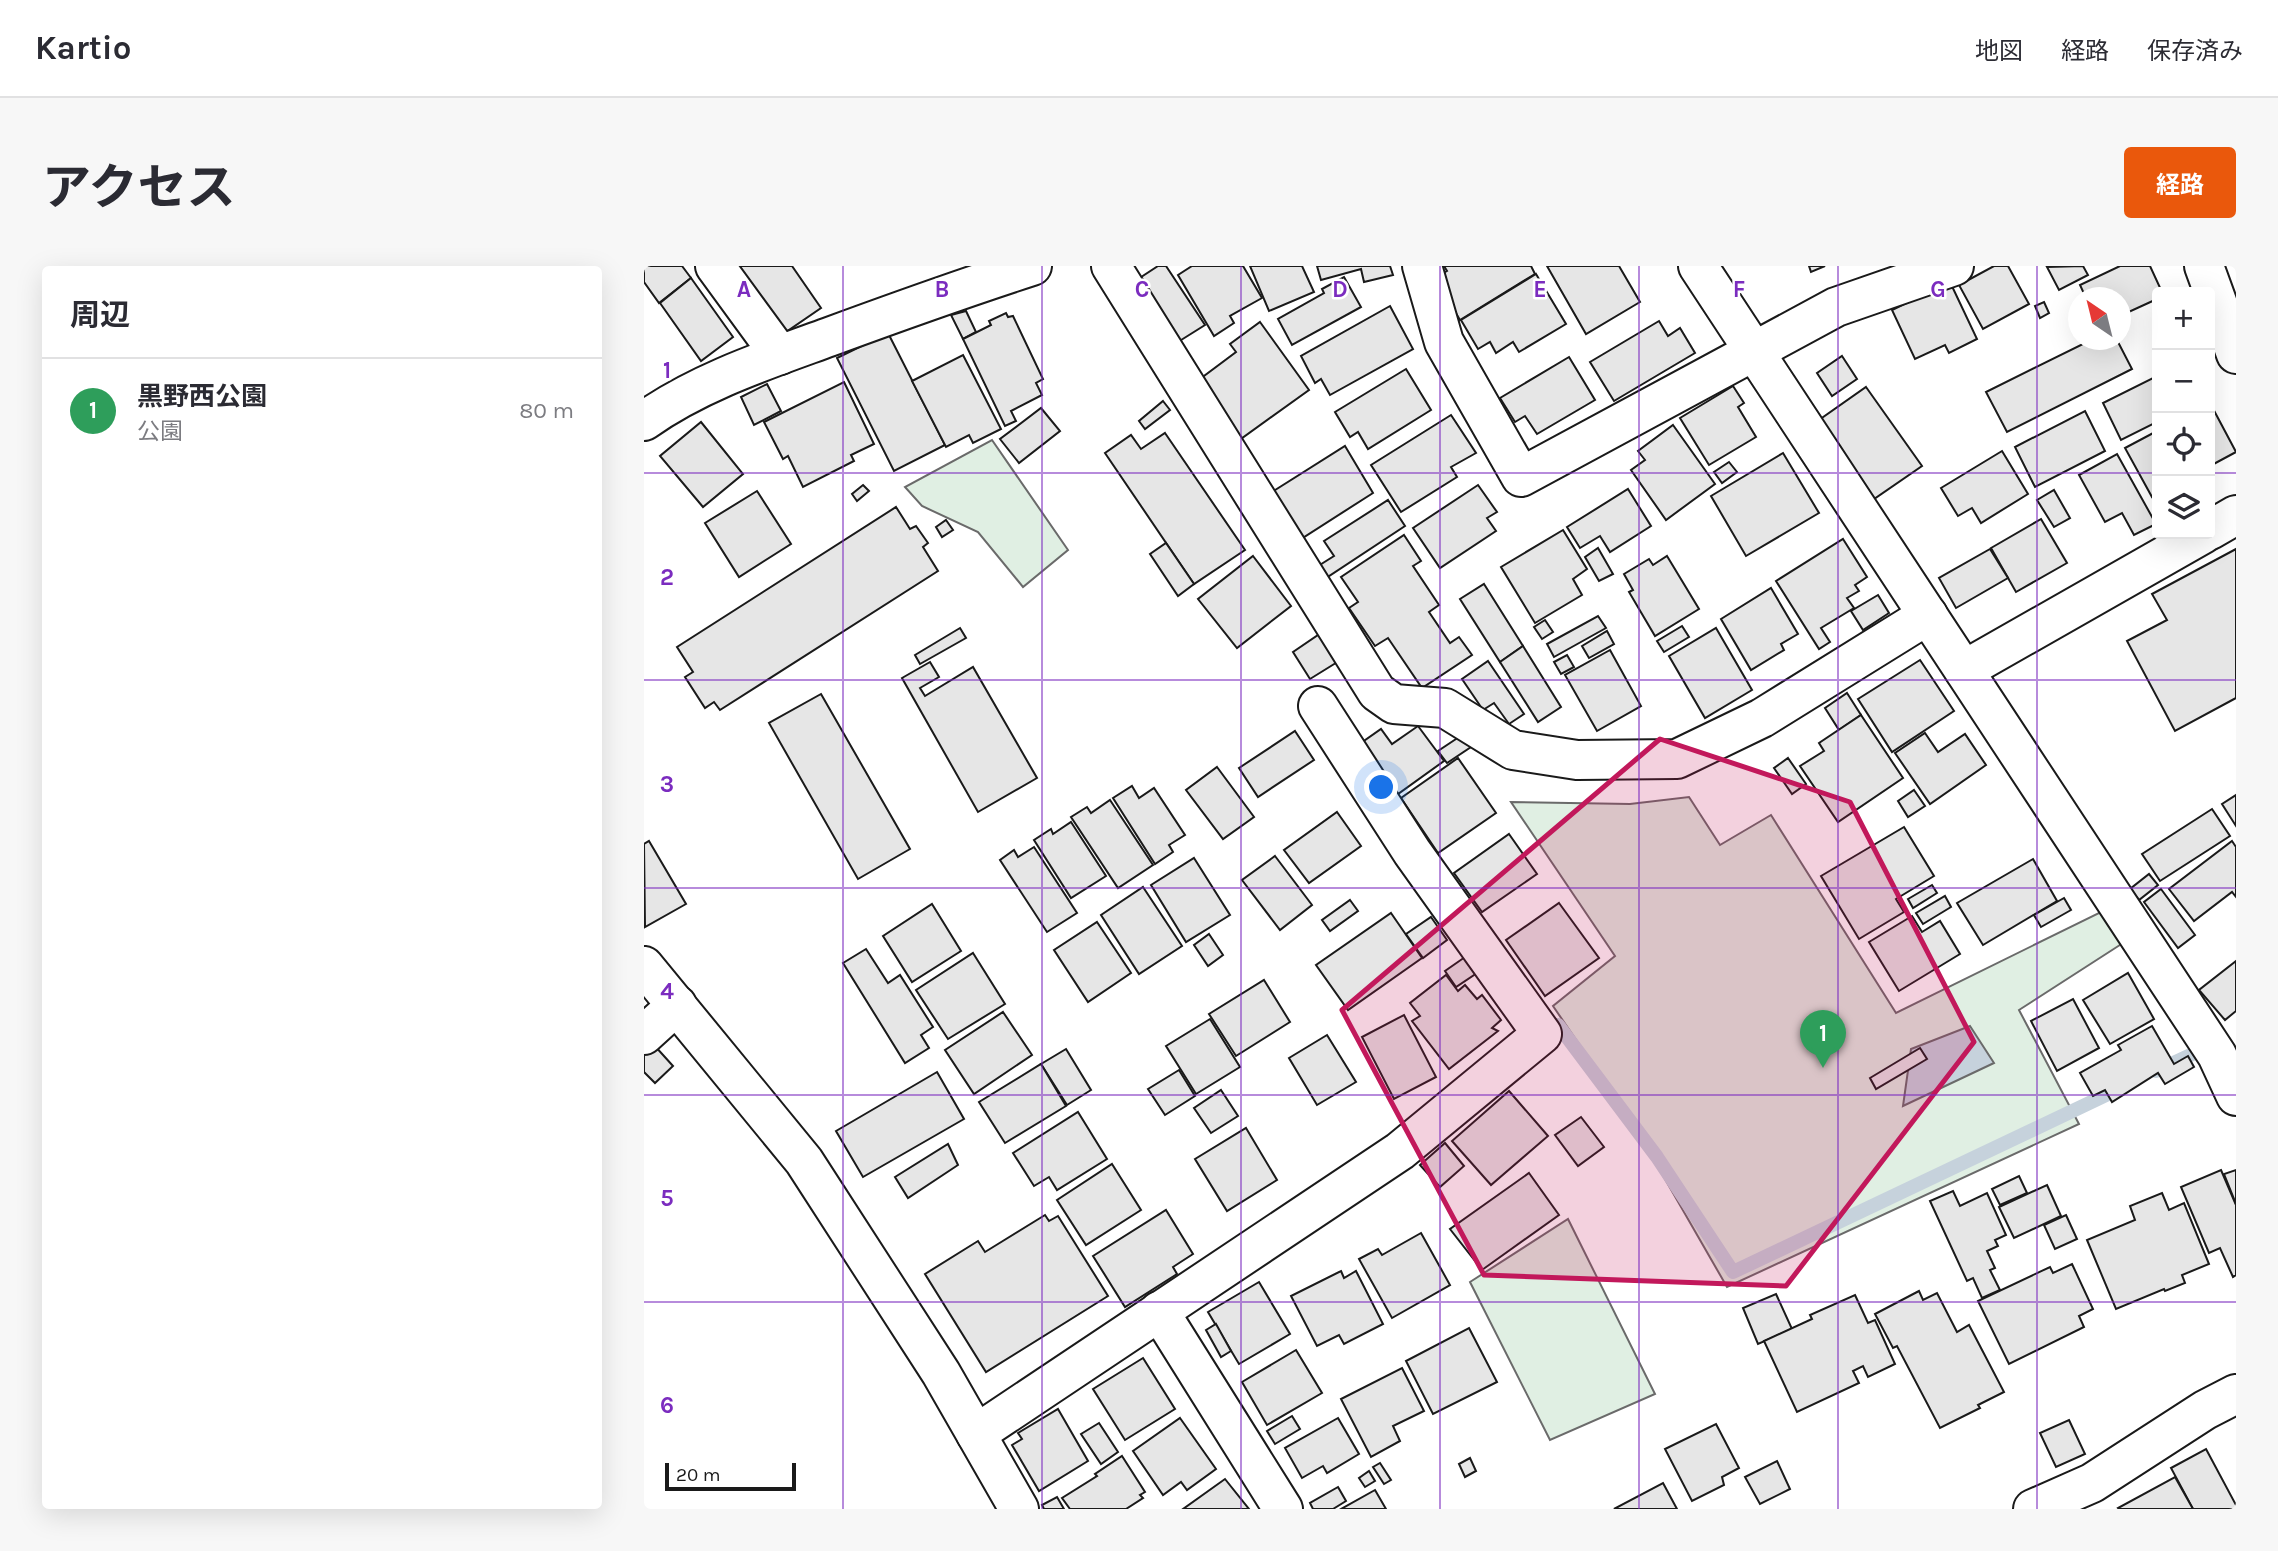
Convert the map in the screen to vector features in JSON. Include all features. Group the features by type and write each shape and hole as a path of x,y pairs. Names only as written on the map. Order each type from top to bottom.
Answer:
{"street":[{"path":"715,266 780,355"},
{"path":"644,421 673,401 780,355 1032,266"},
{"path":"1111,266 1377,692 1394,704 1445,708 1513,750 1577,760 1677,758 1762,718 1928,615"},
{"path":"1422,266 1444,342 1521,477 1836,307 1954,266"},
{"path":"1698,266 2217,1055 2236,1096"},
{"path":"2204,266 2236,354"},
{"path":"2215,527 2236,515"},
{"path":"1964,670 2194,539"},
{"path":"976,1434 1401,1151 1542,1034 1412,852 1318,706"},
{"path":"644,966 804,1161 941,1373 1019,1509"},
{"path":"644,1035 677,1005"},
{"path":"1159,1311 1283,1509"},
{"path":"2033,1509 2098,1496 2206,1410 2236,1394"}],"highlighted area":[{"path":"1660,739 1850,802 1974,1042 1786,1286 1484,1275 1342,1010"}],"green space":[{"path":"992,440 1068,550 1023,587 978,532 922,506 905,487"},
{"path":"1689,797 1720,845 1771,815 1896,1013 2105,910 2123,943 2019,1010 2079,1124 1727,1287 1634,1125 1553,1006 1615,956 1511,802 1630,804"},
{"path":"1568,1219 1655,1394 1550,1440 1470,1282"}],"shaded area":[{"path":"1970,1026 1994,1063 1903,1106 1911,1049"}],"building":[{"path":"644,266 682,266 691,278 659,303 644,282"},
{"path":"736,266 792,266 821,308 783,334"},
{"path":"1158,266 1166,266 1205,325 1170,347 1129,285"},
{"path":"1192,266 1243,266 1262,298 1230,316 1234,323 1214,336 1178,275"},
{"path":"1250,266 1302,266 1314,292 1269,311"},
{"path":"1317,266 1390,266 1393,275 1364,282 1361,269 1321,280"},
{"path":"1444,266 1531,266 1535,274 1460,320 1435,278 1447,271"},
{"path":"1547,266 1619,266 1640,302 1586,334"},
{"path":"1809,266 1825,266 1811,272"},
{"path":"1994,266 2008,266 2029,304 1983,329 1959,285"},
{"path":"2083,266 2088,275 2059,290 2047,267"},
{"path":"2120,266 2150,266 2160,287 2152,287 2152,301 2131,311 2131,287 2080,285"},
{"path":"1536,274 1566,324 1519,352 1513,342 1496,353 1490,342 1478,349 1461,320"},
{"path":"1344,277 1361,307 1292,345 1278,319 1324,293 1322,289"},
{"path":"691,278 733,337 701,361 660,303"},
{"path":"1950,282 1977,339 1949,353 1945,345 1915,359 1892,310"},
{"path":"2044,302 2049,313 2040,318 2035,306"},
{"path":"1390,306 1413,349 1330,395 1321,379 1315,383 1301,356"},
{"path":"966,311 976,332 963,339 951,315"},
{"path":"1006,313 1008,317 1013,316 1043,379 1036,383 1042,395 1011,411 1016,421 1005,426 963,339 991,325 989,321"},
{"path":"1659,321 1668,336 1680,328 1695,353 1614,401 1590,362"},
{"path":"1260,322 1309,390 1238,441 1196,382 1236,352 1230,344"},
{"path":"888,333 945,445 894,471 837,358"},
{"path":"2071,350 2122,350 2132,369 2007,432 1986,392"},
{"path":"963,355 1001,429 973,443 969,435 946,447 912,381"},
{"path":"1842,356 1857,379 1832,396 1817,373"},
{"path":"1569,357 1595,400 1537,434 1525,416 1515,422 1500,398"},
{"path":"1406,369 1431,410 1368,449 1358,432 1350,437 1335,412"},
{"path":"2152,378 2152,424 2121,440 2103,403"},
{"path":"844,382 874,444 851,455 854,461 803,487 788,456 783,459 764,422"},
{"path":"767,384 781,411 754,425 741,397"},
{"path":"1733,386 1744,403 1738,407 1756,437 1709,465 1680,418"},
{"path":"1866,387 1922,466 1874,499 1819,420"},
{"path":"1163,401 1170,410 1145,429 1139,421"},
{"path":"1041,408 1060,431 1019,463 1000,439"},
{"path":"2085,411 2105,451 2035,487 2015,447"},
{"path":"2215,412 2236,452 2215,463"},
{"path":"1451,415 1476,453 1451,467 1457,477 1401,512 1371,465"},
{"path":"701,422 743,474 703,507 660,456"},
{"path":"1673,425 1715,484 1666,520 1631,470 1645,460 1638,451"},
{"path":"1165,433 1245,550 1194,584 1105,453 1131,435 1141,449"},
{"path":"2152,434 2152,497 2125,448"},
{"path":"1345,446 1373,493 1301,539 1272,492"},
{"path":"2002,451 2028,494 1981,523 1972,508 1958,516 1941,488"},
{"path":"1783,453 1819,513 1746,556 1711,496"},
{"path":"2117,454 2152,517 2152,526 2134,535 2122,513 2105,522 2079,475"},
{"path":"1729,462 1737,472 1722,483 1714,472"},
{"path":"863,485 869,491 857,501 852,494"},
{"path":"1478,485 1497,512 1487,518 1496,531 1440,568 1413,528"},
{"path":"1628,489 1651,526 1610,552 1600,536 1580,548 1567,527"},
{"path":"2054,490 2070,518 2054,527 2037,500"},
{"path":"757,491 791,544 739,577 705,523"},
{"path":"1388,500 1405,526 1323,580 1315,568 1334,556 1324,541"},
{"path":"896,507 910,529 916,526 928,543 923,547 938,571 720,710 714,702 705,708 685,677 693,672 677,647"},
{"path":"2041,519 2067,563 2016,592 1991,548"},
{"path":"946,520 953,530 942,537 936,527"},
{"path":"1563,530 1587,569 1573,579 1582,595 1535,623 1501,567"},
{"path":"1404,535 1421,561 1413,566 1439,605 1429,612 1450,643 1459,637 1472,655 1422,688 1388,638 1375,646 1349,608 1358,602 1341,577"},
{"path":"1843,539 1867,577 1855,585 1859,591 1847,598 1854,608 1821,628 1830,642 1819,649 1776,581"},
{"path":"1166,543 1194,584 1178,596 1150,554"},
{"path":"1598,548 1613,574 1599,581 1585,557"},
{"path":"1990,549 2008,578 1956,608 1939,578"},
{"path":"2236,549 2236,698 2175,731 2127,641 2167,620 2152,594"},
{"path":"1253,556 1291,606 1237,648 1198,599"},
{"path":"1667,556 1699,609 1655,636 1629,592 1633,590 1624,574 1649,559 1653,565"},
{"path":"1484,584 1523,646 1500,662 1460,599"},
{"path":"1771,588 1798,634 1781,644 1784,650 1751,670 1721,619"},
{"path":"1878,595 1889,613 1863,630 1851,611"},
{"path":"1598,616 1606,628 1554,657 1547,644"},
{"path":"1545,620 1553,632 1542,639 1534,627"},
{"path":"1682,626 1689,637 1664,652 1657,641"},
{"path":"960,628 966,638 920,664 915,655"},
{"path":"1716,628 1752,690 1705,718 1669,656"},
{"path":"1607,631 1614,644 1589,658 1582,646"},
{"path":"1321,633 1339,661 1310,679 1293,652"},
{"path":"1523,646 1561,707 1538,722 1500,662"},
{"path":"1610,650 1641,706 1597,731 1565,675"},
{"path":"1567,655 1574,667 1561,674 1554,662"},
{"path":"1920,660 1954,711 1892,752 1858,699"},
{"path":"1488,661 1524,714 1509,724 1494,703 1483,710 1462,679"},
{"path":"930,662 939,677 920,688 925,696 973,667 1037,778 978,812 902,678"},
{"path":"1847,693 1861,715 1839,730 1825,708"},
{"path":"821,694 910,849 858,879 769,723"},
{"path":"1861,715 1903,778 1838,822 1800,766 1824,751 1819,743"},
{"path":"1418,726 1444,761 1398,794 1361,743 1381,729 1392,744"},
{"path":"1295,731 1314,760 1258,797 1239,768"},
{"path":"1925,733 1938,752 1965,734 1986,765 1930,804 1895,753"},
{"path":"1462,735 1471,747 1447,763 1438,751"},
{"path":"1458,758 1496,813 1438,853 1401,798"},
{"path":"1788,758 1806,784 1792,794 1774,768"},
{"path":"1217,767 1254,817 1223,839 1186,790"},
{"path":"1132,786 1139,798 1154,788 1185,835 1169,845 1173,852 1155,864 1113,798"},
{"path":"1914,790 1925,806 1908,817 1898,801"},
{"path":"2236,795 2236,826 2222,804"},
{"path":"1110,800 1153,865 1118,888 1071,817 1087,807 1091,813"},
{"path":"2212,809 2230,836 2160,881 2142,854"},
{"path":"1337,812 1361,846 1309,883 1284,850"},
{"path":"1071,822 1106,876 1071,898 1034,840 1051,829 1053,834"},
{"path":"1904,827 1934,876 1896,899 1904,912 1859,939 1821,876"},
{"path":"1509,834 1537,874 1482,912 1454,873"},
{"path":"649,841 686,904 645,927 644,844"},
{"path":"2232,841 2236,847 2236,897 2232,892 2194,921 2169,889"},
{"path":"1034,847 1077,913 1047,932 1000,860 1014,850 1018,857"},
{"path":"1275,856 1312,905 1280,930 1242,880"},
{"path":"1194,858 1230,915 1186,942 1151,885"},
{"path":"2033,859 2057,901 1983,945 1957,903"},
{"path":"2149,874 2158,885 2139,900 2130,889"},
{"path":"1932,885 1937,893 1913,908 1908,899"},
{"path":"1143,887 1182,946 1139,974 1101,915"},
{"path":"2161,889 2195,935 2178,948 2144,902"},
{"path":"1945,896 1951,907 1923,924 1916,913"},
{"path":"2064,898 2071,910 2041,927 2034,915"},
{"path":"1350,900 1358,911 1330,931 1322,920"},
{"path":"1559,903 1599,958 1545,996 1506,940"},
{"path":"932,904 961,951 912,982 883,936"},
{"path":"1391,913 1422,958 1348,1010 1316,965"},
{"path":"1912,916 1922,932 1940,921 1960,954 1899,991 1869,942"},
{"path":"1431,917 1447,940 1423,958 1406,934"},
{"path":"1097,922 1131,973 1088,1002 1054,950"},
{"path":"1209,934 1223,955 1208,966 1194,945"},
{"path":"866,949 888,983 900,975 933,1027 921,1035 929,1048 905,1063 843,963"},
{"path":"973,953 1005,1004 948,1039 916,990"},
{"path":"1465,957 1477,973 1456,987 1445,971"},
{"path":"2236,961 2236,1011 2225,1020 2199,990"},
{"path":"2128,973 2154,1019 2110,1044 2083,1000"},
{"path":"1446,975 1458,991 1465,985 1477,999 1482,995 1501,1020 1492,1028 1498,1031 1449,1069 1412,1021 1420,1016 1410,1003"},
{"path":"1264,980 1290,1022 1236,1056 1209,1014"},
{"path":"2073,999 2099,1048 2057,1071 2031,1021"},
{"path":"1003,1012 1032,1055 974,1094 945,1050"},
{"path":"1404,1015 1436,1077 1394,1099 1362,1037"},
{"path":"1210,1019 1240,1067 1196,1094 1166,1046"},
{"path":"2152,1026 2174,1064 2188,1056 2194,1067 2165,1084 2158,1073 2112,1102 2105,1090 2093,1096 2080,1073 2121,1050 2118,1045"},
{"path":"1327,1035 1356,1082 1317,1105 1289,1058"},
{"path":"654,1045 673,1066 655,1083 644,1072 644,1054"},
{"path":"1920,1048 1927,1059 1876,1089 1870,1078"},
{"path":"1066,1049 1091,1090 1067,1105 1041,1064"},
{"path":"1041,1064 1066,1106 1005,1143 979,1102"},
{"path":"1179,1070 1195,1096 1165,1115 1148,1089"},
{"path":"937,1072 964,1119 863,1177 836,1131"},
{"path":"1221,1090 1238,1116 1211,1133 1194,1108"},
{"path":"1509,1091 1548,1136 1491,1185 1452,1141"},
{"path":"1078,1112 1107,1159 1057,1190 1049,1177 1034,1186 1013,1153"},
{"path":"1581,1117 1604,1147 1578,1166 1555,1135"},
{"path":"1246,1128 1277,1180 1227,1211 1195,1159"},
{"path":"1445,1143 1464,1166 1440,1187 1420,1165"},
{"path":"948,1144 958,1165 908,1198 895,1177"},
{"path":"1112,1164 1141,1210 1086,1245 1057,1200"},
{"path":"2221,1170 2236,1205 2236,1275 2233,1277 2220,1248 2209,1253 2181,1187"},
{"path":"2236,1170 2236,1204 2224,1174"},
{"path":"1529,1173 1559,1215 1482,1270 1450,1229"},
{"path":"2019,1176 2027,1193 2000,1205 1992,1189"},
{"path":"2047,1185 2061,1216 2014,1238 1999,1207"},
{"path":"1953,1191 1960,1206 1987,1193 2006,1235 1995,1240 1998,1246 1987,1251 1995,1268 1990,1270 2000,1290 1982,1298 1973,1278 1967,1281 1930,1201"},
{"path":"2162,1193 2169,1210 2184,1203 2209,1264 2182,1275 2185,1283 2116,1309 2087,1240 2135,1220 2130,1206"},
{"path":"1166,1210 1193,1254 1173,1267 1177,1274 1125,1307 1093,1256"},
{"path":"1045,1215 1049,1221 1058,1216 1108,1296 986,1372 925,1274 978,1241 985,1252"},
{"path":"2066,1215 2077,1239 2055,1249 2044,1225"},
{"path":"1421,1233 1450,1285 1392,1318 1359,1259 1378,1249 1382,1255"},
{"path":"2072,1264 2093,1309 2079,1316 2084,1327 2009,1364 1978,1301 2050,1267 2053,1273"},
{"path":"1341,1271 1344,1278 1356,1271 1383,1324 1344,1344 1339,1335 1317,1346 1291,1296"},
{"path":"1259,1282 1290,1334 1239,1364 1208,1312"},
{"path":"1919,1291 1923,1300 1937,1293 1957,1332 1969,1325 2004,1392 1978,1405 1980,1408 1940,1428 1897,1346 1893,1348 1875,1314"},
{"path":"1776,1294 1792,1329 1758,1344 1743,1308"},
{"path":"1855,1295 1868,1323 1875,1320 1895,1364 1868,1377 1863,1366 1853,1371 1859,1383 1797,1412 1764,1341 1812,1319 1810,1315"},
{"path":"1216,1324 1231,1351 1221,1357 1206,1330"},
{"path":"1469,1328 1497,1382 1433,1414 1406,1361"},
{"path":"1296,1350 1322,1393 1267,1425 1242,1382"},
{"path":"1143,1358 1175,1409 1125,1440 1093,1389"},
{"path":"1402,1368 1424,1411 1393,1426 1400,1441 1371,1457 1341,1399"},
{"path":"1058,1409 1088,1461 1039,1491 1012,1445 1022,1439 1018,1433"},
{"path":"1292,1416 1300,1429 1275,1444 1267,1431"},
{"path":"1180,1418 1216,1469 1187,1490 1181,1482 1163,1495 1133,1451"},
{"path":"1338,1418 1359,1454 1327,1473 1323,1466 1302,1478 1285,1448"},
{"path":"2069,1420 2085,1454 2056,1467 2040,1433"},
{"path":"1099,1423 1118,1452 1101,1464 1081,1434"},
{"path":"1716,1424 1739,1468 1722,1477 1724,1485 1692,1501 1665,1449"},
{"path":"2206,1449 2236,1509 2193,1509 2171,1468"},
{"path":"1122,1456 1145,1492 1140,1495 1143,1498 1126,1509 1070,1509 1062,1498"},
{"path":"1470,1458 1476,1471 1465,1477 1459,1464"},
{"path":"1777,1461 1790,1489 1760,1504 1745,1477"},
{"path":"1380,1463 1391,1480 1384,1484 1373,1467"},
{"path":"1369,1471 1375,1481 1365,1487 1359,1478"},
{"path":"2175,1477 2193,1509 2118,1508"},
{"path":"1225,1479 1249,1509 1183,1509"},
{"path":"1663,1483 1677,1509 1614,1509"},
{"path":"1338,1487 1346,1501 1333,1509 1313,1509 1310,1503"},
{"path":"1375,1490 1386,1509 1341,1509"},
{"path":"1057,1497 1064,1509 1044,1509 1042,1505"}],"waterway":[{"path":"1558,1025 1657,1157 1733,1272 2125,1086"},
{"path":"2156,1071 2199,1051"}],"place":[{"name":"黒野西公園","path":"1823,1068"}]}
